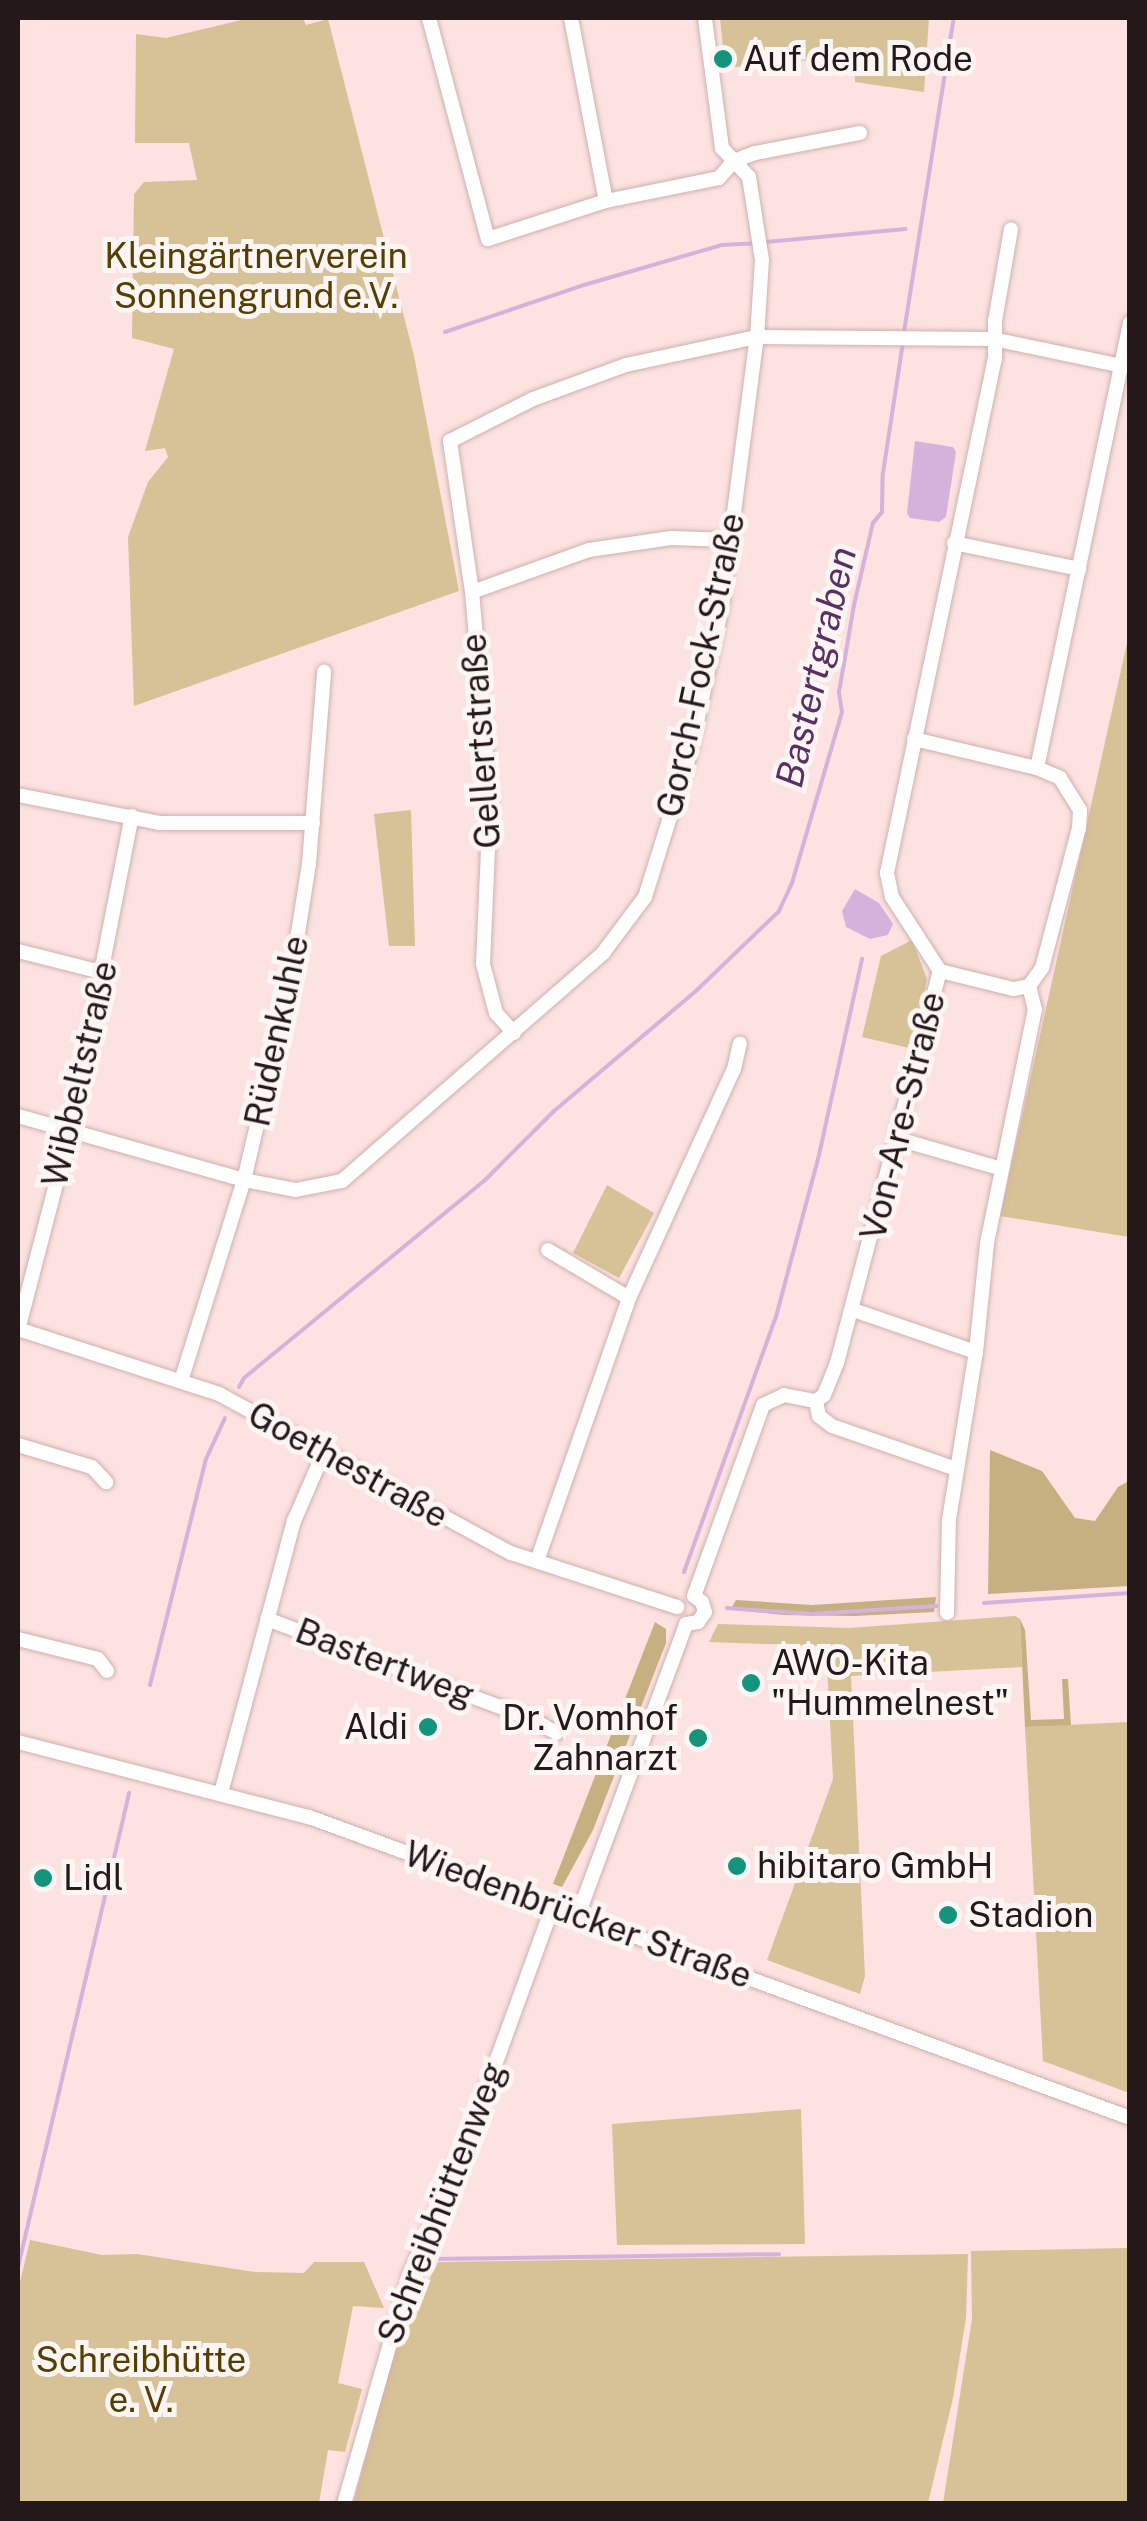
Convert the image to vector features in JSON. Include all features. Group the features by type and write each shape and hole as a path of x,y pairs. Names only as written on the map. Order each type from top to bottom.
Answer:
{"street":[{"path":"429,18 488,238 606,201 719,178 734,161 755,152 860,133"},
{"path":"570,18 606,201"},
{"name":"Gorch-Fock-Straße","path":"18,1116 244,1180 296,1190 342,1181 603,953 645,897 691,750 732,540 757,337 760,246 749,178 722,148 706,18"},
{"name":"Von-Are-Straße","path":"816,1401 824,1395 853,1310 940,971 892,896 888,873 995,358 994,339 1012,229"},
{"path":"1037,768 1130,323"},
{"path":"757,337 904,335 994,339 1122,366"},
{"name":"Gellertstraße","path":"514,1033 496,1013 483,964 490,801 472,592 450,441 534,399 626,364 757,337"},
{"path":"472,592 589,550 671,538 732,540"},
{"path":"954,543 1078,569"},
{"name":"Rüdenkuhle","path":"181,1381 244,1180 289,990 313,823 324,672"},
{"path":"914,740 1037,768 1060,778 1074,794 1080,828 1042,968 1029,986 1013,989 940,971"},
{"path":"18,795 160,823 313,823"},
{"name":"Wibbeltstraße","path":"18,1330 70,1131 132,816"},
{"path":"18,951 104,973"},
{"path":"947,1614 949,1520 976,1352 987,1244 1036,1010 1029,986"},
{"path":"537,1561 628,1298 734,1069 740,1044"},
{"path":"898,1139 1002,1169"},
{"path":"548,1250 628,1298"},
{"path":"853,1310 976,1352"},
{"name":"Goethestraße","path":"18,1330 219,1394 495,1544 676,1607"},
{"path":"694,1596 763,1405 784,1394 816,1401 819,1416 832,1426 956,1469"},
{"path":"18,1445 92,1467 106,1482"},
{"name":"Bastertweg","path":"221,1794 294,1522 324,1452"},
{"path":"686,1624 676,1607 683,1598 694,1596"},
{"path":"686,1624 698,1622 704,1612 694,1596"},
{"name":"Bastertweg","path":"268,1619 532,1719 556,1734"},
{"path":"578,1915 686,1624"},
{"path":"18,1639 98,1659 107,1671"},
{"name":"Wiedenbrücker Straße","path":"18,1742 320,1821 1130,2118"},
{"name":"Schreibhüttenweg","path":"344,2504 404,2289 468,2139 552,1906"}],"green space":[{"name":"Kleingärtnerverein Sonnengrund e.V.","path":"250,18 303,18 306,25 328,19 414,356 459,591 134,706 128,537 148,482 168,457 165,448 145,451 174,349 132,338 134,194 144,182 197,180 189,143 135,143 136,34 166,38"},
{"path":"720,18 929,18 924,92 855,82 854,56 725,68"},
{"path":"1129,634 1130,1237 1000,1216"},
{"path":"411,810 415,946 389,946 374,814"},
{"path":"912,940 927,979 913,1049 862,1037 881,956"},
{"path":"607,1185 654,1213 619,1278 573,1253"},
{"path":"1015,1616 1020,1619 1022,1667 851,1676 865,1976 860,1994 767,1960 833,1779 826,1646 709,1642 718,1624 849,1628"},
{"path":"1130,1722 1129,2093 1043,2061 1025,1727"},
{"path":"801,2109 805,2244 617,2245 612,2124"},
{"name":"Schreibhütte e. V.","path":"30,2240 102,2255 137,2254 255,2272 304,2273 314,2262 364,2262 384,2308 353,2306 338,2383 362,2389 345,2452 328,2450 319,2503 18,2503 18,2291"},
{"path":"1129,2248 1129,2503 943,2503 972,2319 971,2251"},
{"path":"968,2254 966,2318 953,2398 928,2503 353,2504 396,2345 438,2262"}],"shaded area":[{"path":"915,441 953,447 956,452 946,517 939,522 910,518 907,513"},
{"path":"855,889 879,903 893,924 888,935 870,939 846,927 842,911"},
{"path":"990,1450 1042,1471 1075,1518 1095,1521 1118,1487 1129,1481 1129,1586 988,1594"},
{"path":"936,1597 934,1612 854,1616 784,1615 732,1607 736,1600 812,1605"},
{"path":"1020,1619 1025,1630 1031,1720 1064,1719 1062,1679 1068,1679 1071,1725 1025,1727"},
{"path":"655,1622 666,1629 666,1643 593,1830 562,1887 553,1884"}],"waterway":[{"name":"Bastertgraben","path":"904,332 954,18"},
{"path":"766,242 905,229"},
{"path":"445,332 584,285 722,245 756,243"},
{"name":"Bastertgraben","path":"239,1387 244,1378 484,1181 554,1111 697,990 779,911 792,883 842,712 839,692 854,605 873,523 882,512 883,473 903,342"},
{"path":"684,1572 777,1313 819,1155 862,959"},
{"name":"Bastertgraben","path":"150,1685 206,1459 225,1418"},
{"path":"984,1603 1130,1593"},
{"path":"727,1608 811,1614 937,1606"},
{"name":"Bastertgraben","path":"18,2267 129,1793"},
{"path":"405,2316 431,2259 779,2254"}],"place":[{"name":"Auf dem Rode","path":"723,59"},
{"name":"AWO-Kita \"Hummelnest\"","path":"751,1683"},
{"name":"Aldi","path":"428,1727"},
{"name":"Dr. Vomhof Zahnarzt","path":"698,1738"},
{"name":"hibitaro GmbH","path":"737,1866"},
{"name":"Lidl","path":"43,1878"},
{"name":"Stadion","path":"948,1915"}]}
